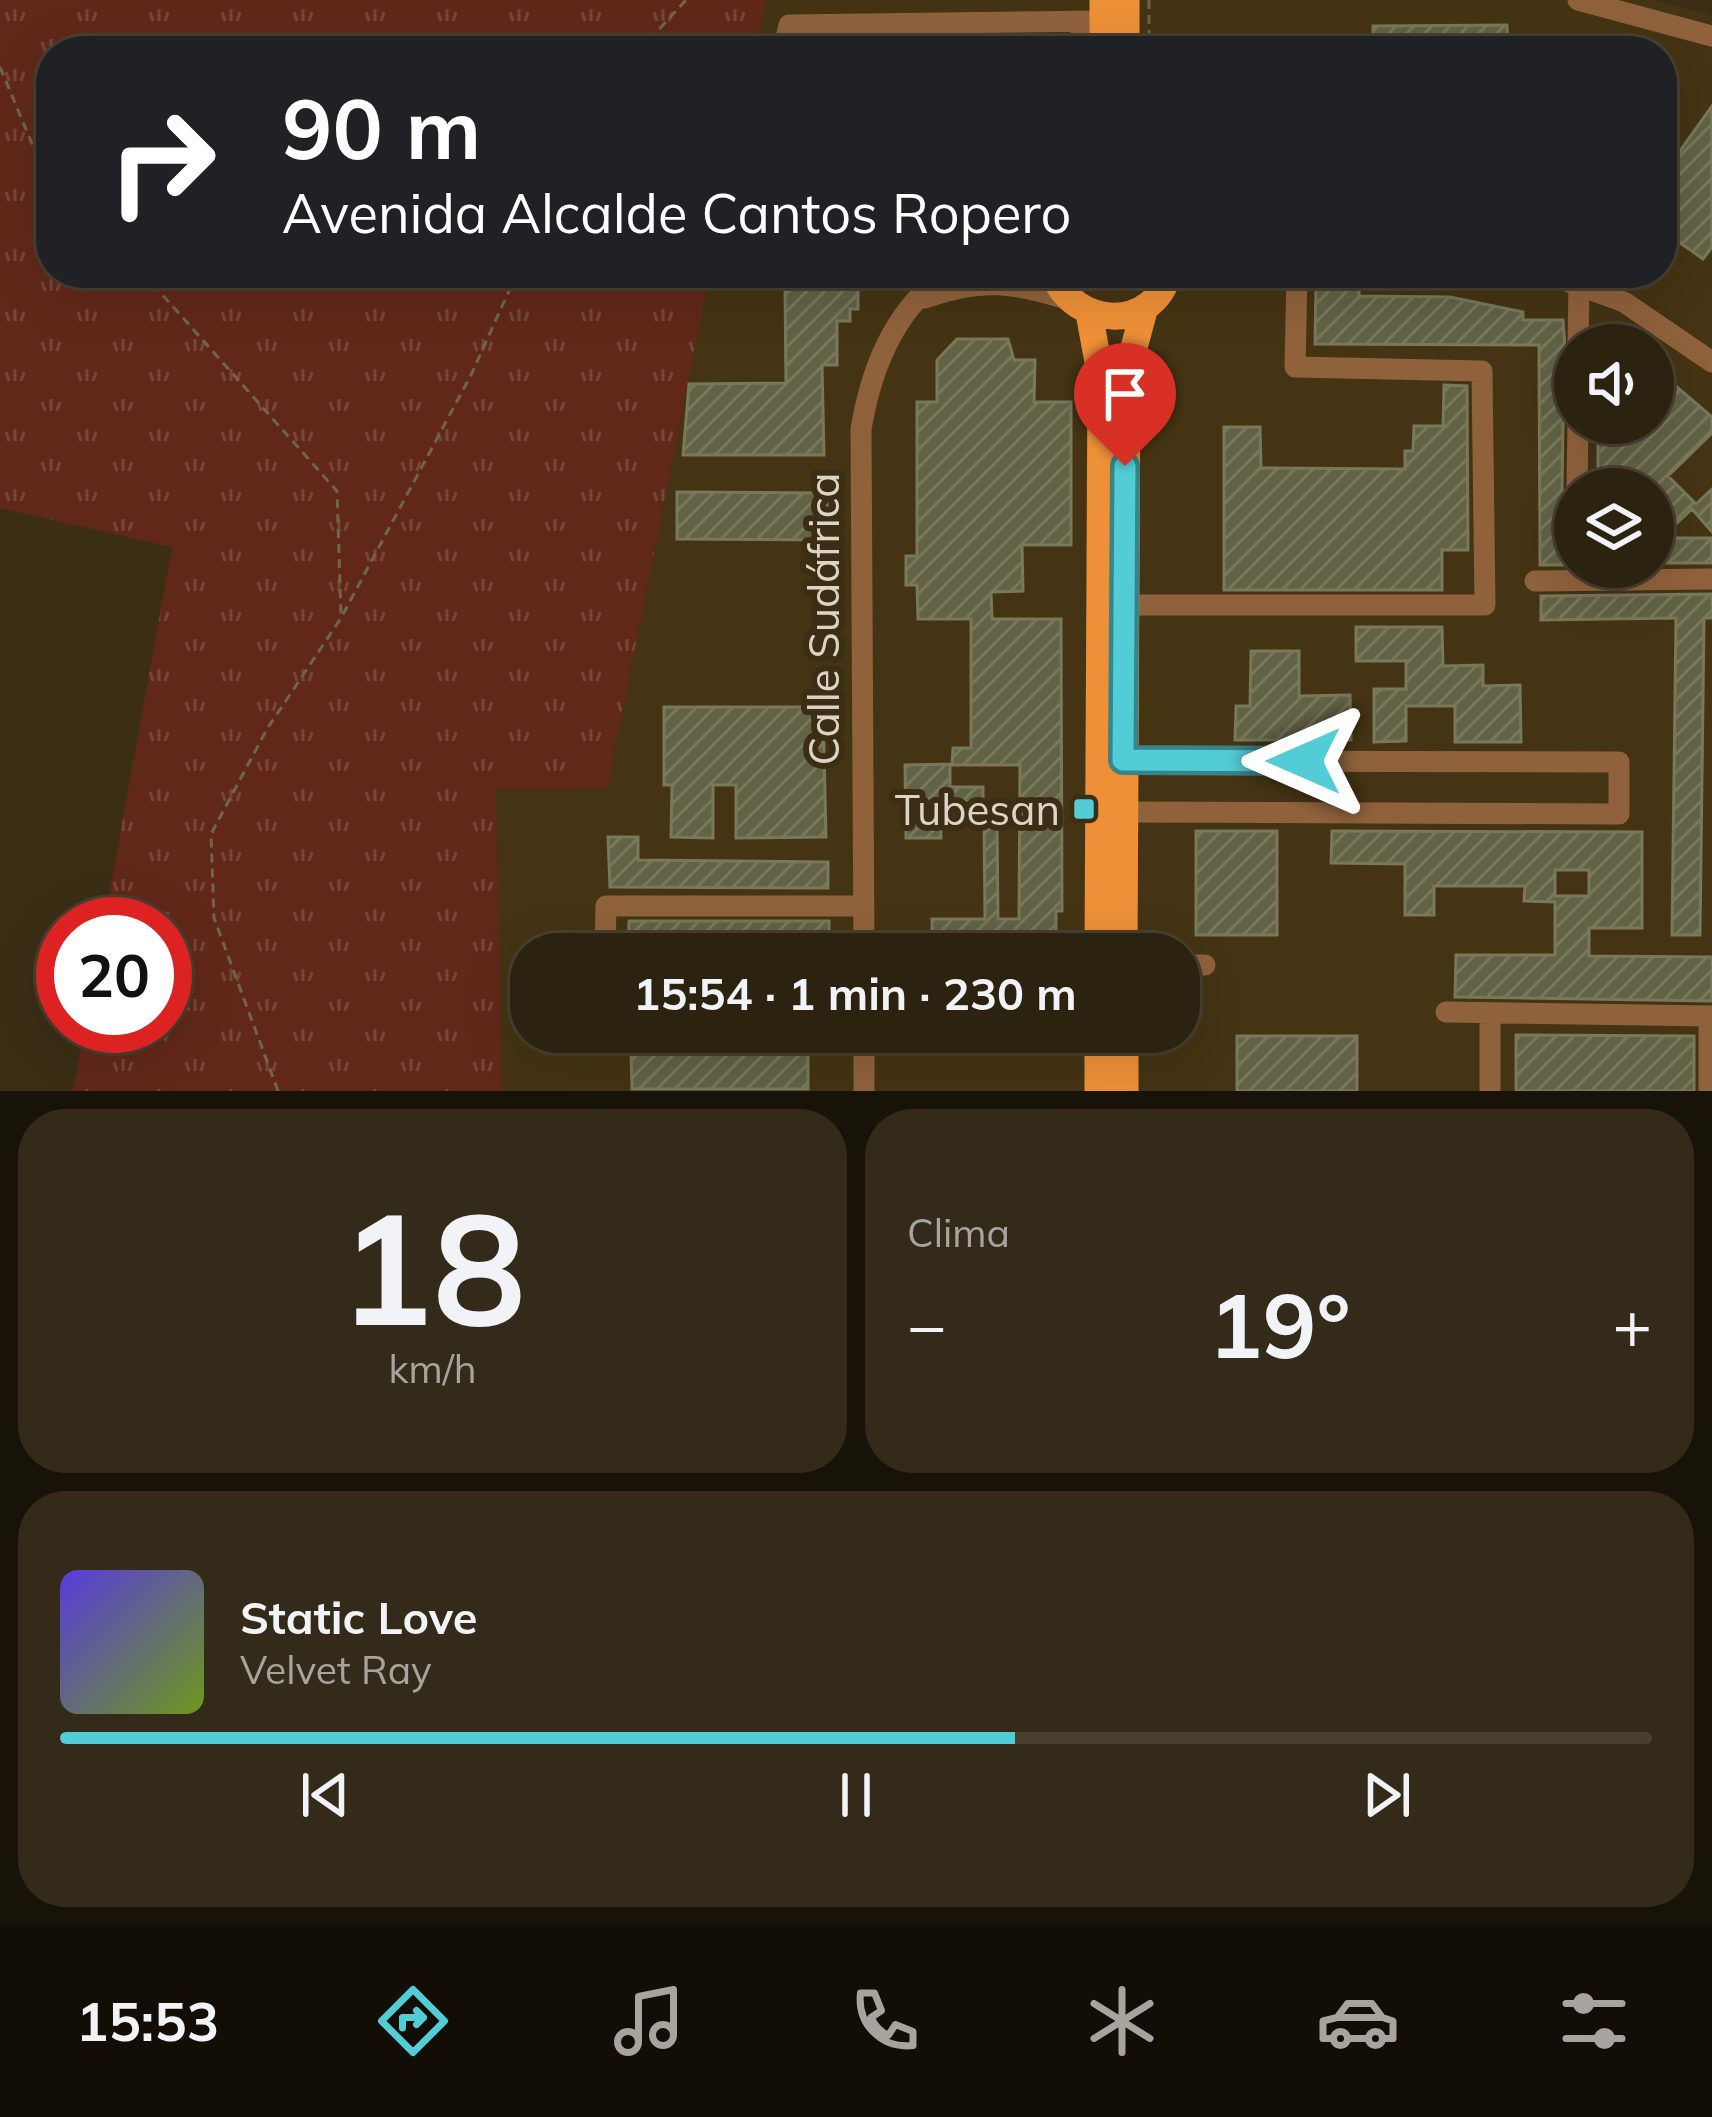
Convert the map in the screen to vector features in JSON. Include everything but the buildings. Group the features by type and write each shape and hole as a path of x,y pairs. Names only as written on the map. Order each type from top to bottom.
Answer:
{"main road":[{"path":"1126,0 1126,36"},
{"path":"1064,288 1079,307 1101,378 1098,933"},
{"path":"1079,307 1128,315 1169,288"},
{"path":"1124,933 1126,373 1145,307"},
{"path":"1098,1053 1098,1091"},
{"path":"1125,1053 1125,1091"}],"street":[{"path":"1578,0 1712,36"},
{"path":"786,36 789,25 1096,14"},
{"name":"Calle Sudáfrica","path":"864,933 861,429 881,352 931,288"},
{"path":"919,300 963,288"},
{"path":"1029,288 1079,307"},
{"path":"1122,605 1485,605 1481,371 1295,367 1297,288"},
{"path":"1578,324 1579,288"},
{"path":"1591,288 1624,302 1712,362"},
{"path":"1674,577 1712,578"},
{"path":"1534,581 1554,578"},
{"path":"1123,760 1619,762 1619,814 1123,812"},
{"path":"605,933 606,906 863,907"},
{"path":"1200,965 1205,965"},
{"path":"1447,1012 1711,1016 1709,1091"},
{"path":"1490,1014 1490,1091"},
{"path":"864,1053 864,1091"}],"path":[{"path":"653,36 686,0"},
{"path":"1149,0 1149,36"},
{"path":"0,67 36,149"},
{"path":"156,288 337,491 341,618"},
{"path":"278,1091 214,919 211,834 267,729 341,618 471,375 510,288"}],"shaded area":[{"path":"766,0 1653,0 1712,16 1712,1091 502,1091 496,788 607,788 707,288 1677,288 1677,36 758,36"}],"green space":[{"path":"0,0 766,0 758,36 36,36 36,288 707,288 607,788 496,789 502,1091 73,1091 80,1053 192,1053 192,897 109,897 172,547 0,508"}],"place":[{"name":"Tubesan","path":"1084,809"}],"route":[{"path":"1125,466 1123,760 1304,761"}]}
